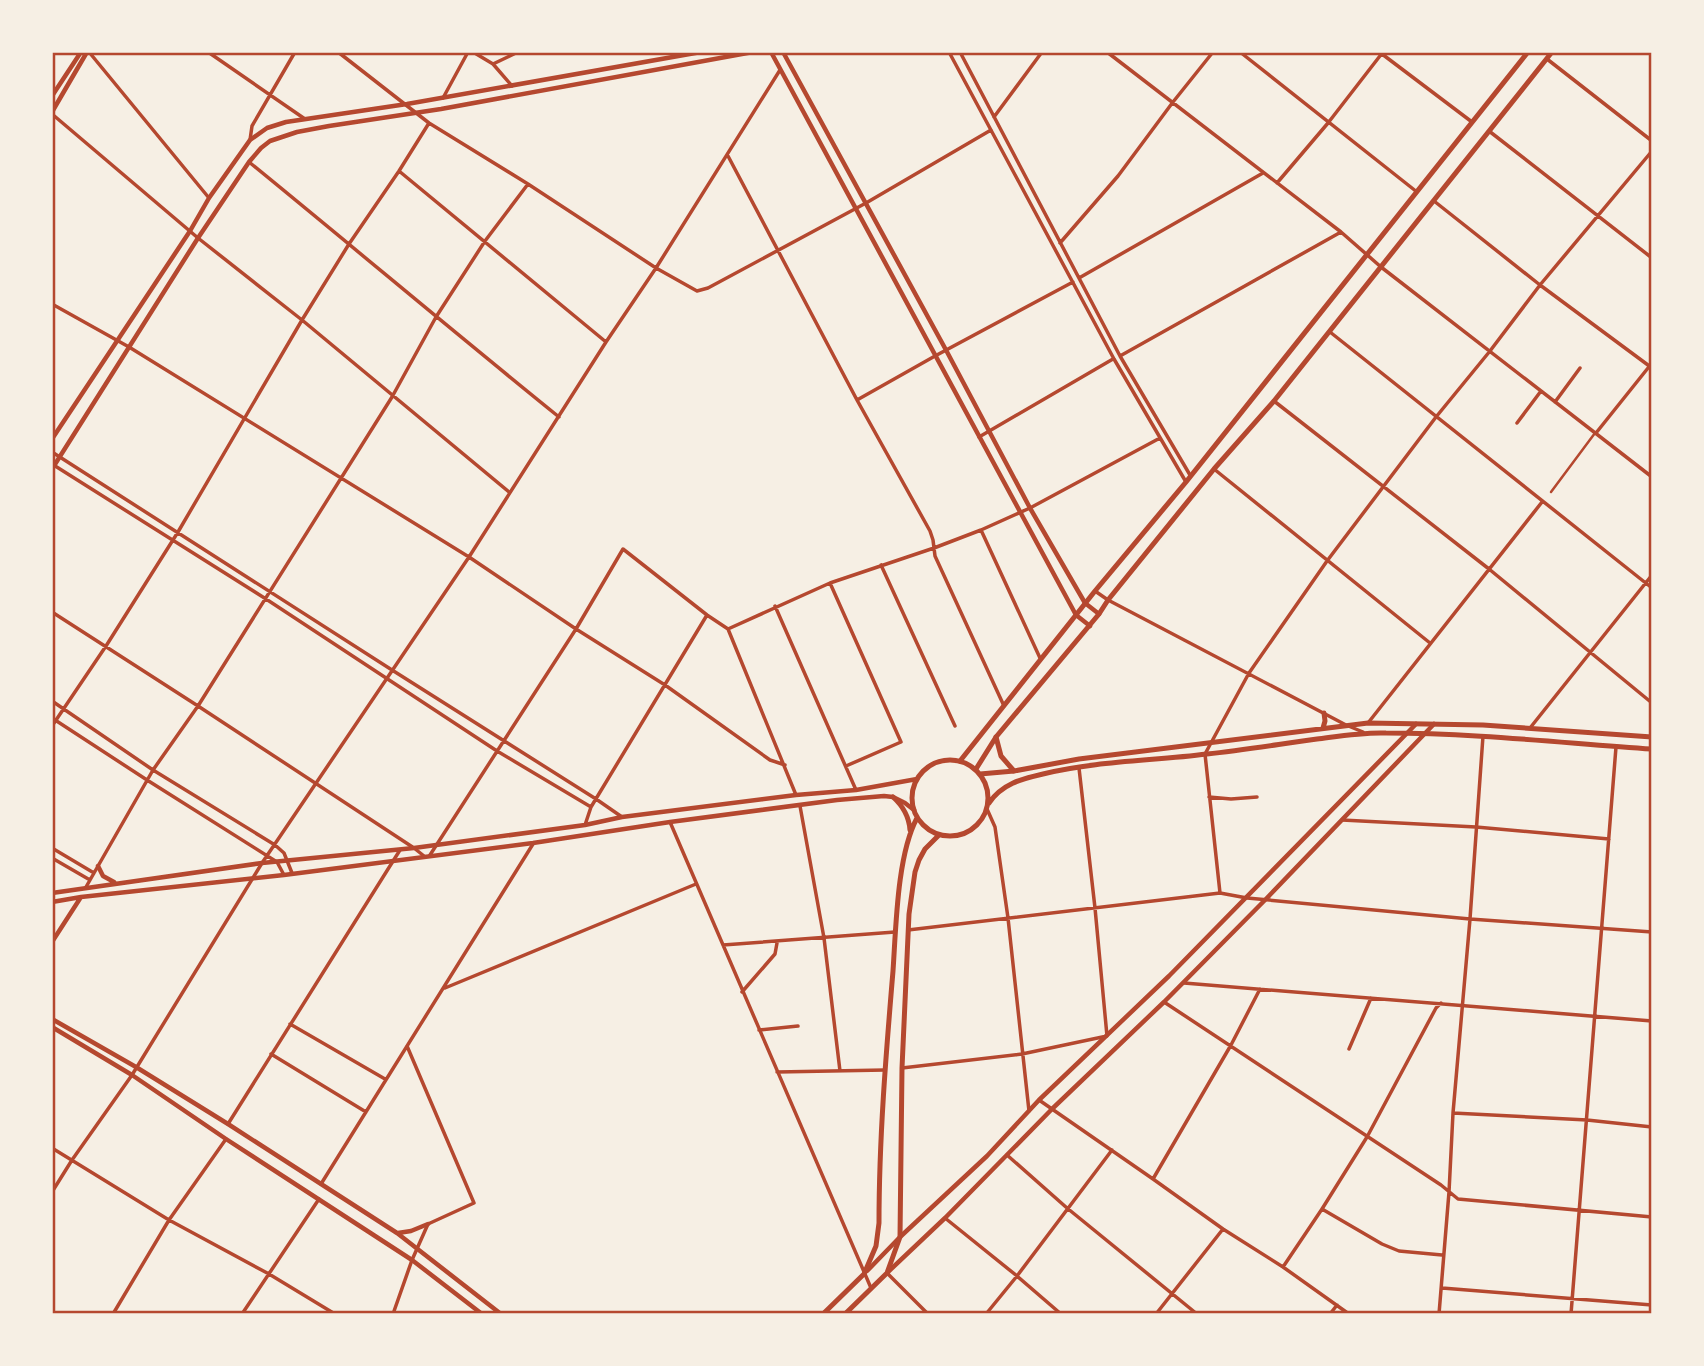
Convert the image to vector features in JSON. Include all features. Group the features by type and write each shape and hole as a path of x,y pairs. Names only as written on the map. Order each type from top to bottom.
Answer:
{"main road":[{"path":"52,96 81,52"},
{"path":"52,113 88,52"},
{"path":"52,439 209,198 241,151 261,131 273,125 305,119 443,98 701,52"},
{"path":"53,466 198,238 249,162 265,144 281,136 321,127 416,113 753,52"},
{"path":"771,52 1076,615 1090,626"},
{"path":"783,52 1030,508 1085,603 1099,614"},
{"path":"960,761 1528,52"},
{"path":"978,772 996,737 1090,626 1214,469 1274,401 1552,52"},
{"path":"1323,728 1324,713"},
{"path":"978,772 1014,771 1079,759 1368,723 1483,725 1651,737"},
{"path":"823,1314 1247,898 1417,723"},
{"path":"845,1314 1164,1002 1434,724"},
{"path":"988,806 1002,788 1042,774 1078,767 1365,733 1483,735 1651,749"},
{"path":"996,737 1001,756 1014,771"},
{"path":"950,760 960,761 978,772 989,793 988,806 977,827 959,836 949,837 939,835 917,818 912,794 923,771 940,761 950,760"},
{"path":"52,893 262,863 414,848 585,825 622,817 856,790 917,779"},
{"path":"52,902 533,843 670,822 884,796 893,797 914,810"},
{"path":"864,1274 878,1234 885,1070 896,932 910,826 907,814 893,797"},
{"path":"909,837 917,818"},
{"path":"887,1273 900,1237 902,1068 908,930 915,872 925,849 939,835"},
{"path":"98,866 103,876 118,883"},
{"path":"52,942 81,897"},
{"path":"52,1019 228,1124 397,1233 501,1314"},
{"path":"52,1027 132,1075 319,1198 412,1261 482,1314"},
{"path":"397,1233 428,1224"}],"street":[{"path":"88,52 209,198"},
{"path":"208,52 305,119"},
{"path":"250,140 252,127 295,52"},
{"path":"338,52 429,123 656,268 697,291 708,288 866,203 991,130"},
{"path":"443,98 470,52 493,65 512,86"},
{"path":"493,65 519,52"},
{"path":"949,52 1114,359 1186,482"},
{"path":"960,52 1120,356 1190,475"},
{"path":"994,117 1042,52"},
{"path":"1107,52 1341,232 1381,267 1651,477"},
{"path":"1060,243 1118,176 1213,52"},
{"path":"1240,52 1417,192"},
{"path":"1277,183 1382,53 1472,122"},
{"path":"1547,59 1651,141"},
{"path":"52,1192 132,1075 262,863 469,557 780,70"},
{"path":"52,113 198,238 302,320 509,492"},
{"path":"52,726 54,719 65,708 173,540 302,320 429,123"},
{"path":"1489,131 1651,258"},
{"path":"1220,893 1205,754 1249,673 1327,561 1436,416 1651,151"},
{"path":"727,155 930,531 935,556 1004,706"},
{"path":"249,162 559,417"},
{"path":"399,172 606,342"},
{"path":"857,400 1073,282 1263,173"},
{"path":"86,887 153,770 198,706 392,397 436,317 485,241 528,184"},
{"path":"1434,201 1540,285 1651,365 1551,492"},
{"path":"979,437 1341,232"},
{"path":"52,304 119,340 469,557 665,685 770,760 785,765"},
{"path":"1329,332 1651,588"},
{"path":"1555,402 1580,368"},
{"path":"1517,423 1541,391"},
{"path":"1274,401 1489,569 1651,703"},
{"path":"728,629 830,583 934,548 1020,513 1160,438"},
{"path":"52,452 622,817"},
{"path":"53,466 265,599 497,751 591,807"},
{"path":"1214,469 1430,643"},
{"path":"1368,723 1543,502"},
{"path":"981,530 1041,659"},
{"path":"430,855 576,629 623,549 728,629 796,795"},
{"path":"881,565 955,726"},
{"path":"1529,729 1651,575"},
{"path":"830,583 901,742 846,766"},
{"path":"1095,591 1365,733"},
{"path":"775,606 856,790"},
{"path":"52,612 424,856"},
{"path":"585,825 591,807 707,615"},
{"path":"52,701 153,770 275,845 284,853 292,873"},
{"path":"54,719 268,855 277,862 284,874"},
{"path":"1439,1314 1483,735"},
{"path":"1572,1314 1616,747"},
{"path":"902,1068 1022,1054 1107,1036 1078,767"},
{"path":"1209,797 1257,797"},
{"path":"800,806 824,939 840,1071"},
{"path":"988,806 995,827 1008,918 1029,1111"},
{"path":"1342,820 1476,827 1609,839"},
{"path":"670,822 871,1289"},
{"path":"321,1184 533,843"},
{"path":"52,848 93,873"},
{"path":"228,1124 401,849"},
{"path":"52,858 90,880"},
{"path":"443,989 696,884"},
{"path":"908,930 1220,893 1265,900 1470,919 1651,932"},
{"path":"723,945 896,932"},
{"path":"742,992 775,954 777,942"},
{"path":"1182,982 1651,1021"},
{"path":"1153,1179 1231,1045 1260,989"},
{"path":"1349,1049 1371,998"},
{"path":"1164,1002 1458,1199 1651,1217"},
{"path":"1283,1267 1367,1137 1441,1003"},
{"path":"290,1024 386,1080"},
{"path":"759,1030 798,1026"},
{"path":"393,1314 428,1224 474,1203 407,1046"},
{"path":"271,1054 366,1112"},
{"path":"777,1072 885,1070"},
{"path":"1040,1100 1349,1314"},
{"path":"1453,1112 1587,1120 1651,1127"},
{"path":"113,1314 169,1220 226,1139"},
{"path":"52,1148 169,1220 335,1314"},
{"path":"986,1314 1112,1150"},
{"path":"1007,1155 1067,1208 1197,1314"},
{"path":"242,1314 319,1198"},
{"path":"1322,1209 1399,1251 1443,1255"},
{"path":"945,1218 1061,1314"},
{"path":"1156,1314 1223,1229"},
{"path":"887,1273 928,1314"},
{"path":"1442,1288 1651,1305"},
{"path":"1331,1314 1337,1305"}]}
